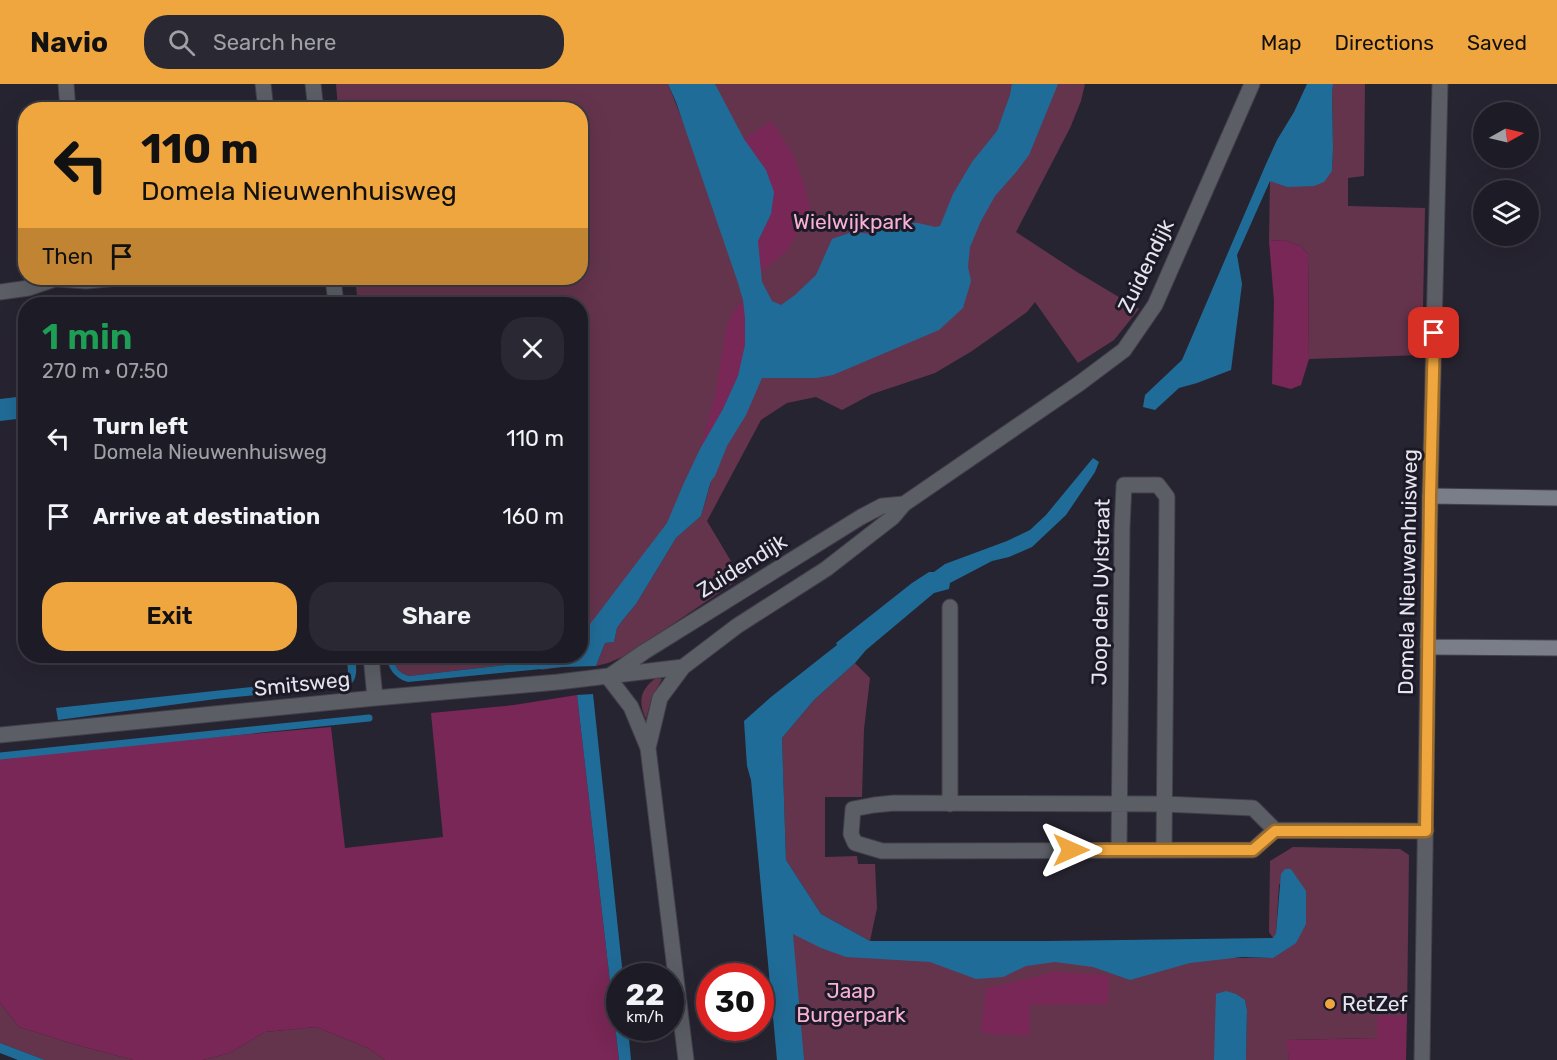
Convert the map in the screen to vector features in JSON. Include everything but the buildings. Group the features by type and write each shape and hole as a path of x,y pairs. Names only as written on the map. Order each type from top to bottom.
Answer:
{"street":[{"path":"66,84 67,102"},
{"path":"263,84 265,102"},
{"path":"313,84 315,102"},
{"name":"Zuidendijk","path":"648,748 660,698 682,667 737,626 826,568 893,517 904,504 1080,383 1124,350 1155,305 1252,84"},
{"name":"Domela Nieuwenhuisweg","path":"1422,1060 1430,496 1440,84"},
{"path":"0,292 38,285"},
{"name":"Joop den Uylstraat","path":"1119,850 1124,485 1158,485 1167,497 1164,850"},
{"path":"1430,496 1557,498"},
{"name":"Zuidendijk","path":"608,677 644,652 861,517 882,506 904,504"},
{"path":"950,607 950,804"},
{"path":"1428,647 1557,648"},
{"path":"372,663 375,698"},
{"name":"Zuidendijk","path":"608,677 682,667"},
{"name":"Zuidendijk","path":"608,677 631,707 648,748 686,1060"},
{"name":"Smitsweg","path":"0,735 608,677"},
{"path":"1275,831 1253,808 1164,804 894,803 853,809 851,834 855,843 882,851 1253,850 1275,831 1426,831"}],"green space":[{"name":"Wielwijkpark","path":"336,84 668,84 684,124 674,84 1085,84 1070,128 1016,232 1139,309 1114,340 1078,363 1035,302 1027,312 972,351 935,373 872,394 842,410 816,397 787,403 761,420 707,521 741,578 627,655 596,666 605,643 614,642 617,628 636,604 676,538 701,516 711,482 588,641 588,297 357,297 356,285 588,285 588,102 337,102"},
{"path":"1333,84 1365,84 1364,176 1348,178 1348,206 1425,208 1422,355 1309,359 1308,254 1301,246 1284,240 1269,241 1270,180 1287,187 1332,171"},
{"path":"395,663 524,663 409,676 397,669"},
{"path":"542,663 570,663 568,666 541,670"},
{"path":"855,663 870,678 864,729 862,797 825,797 825,857 857,856 858,864 875,864 877,908 870,941 821,914 786,860 782,738 814,700"},
{"path":"657,677 662,679 651,700 646,719 641,701 642,695 647,686"},
{"name":"Jaap Burgerpark","path":"1293,847 1400,849 1409,855 1407,1016 1378,1017 1377,1038 1287,1040 1289,1060 1246,1060 1247,1010 1245,1000 1232,1060 796,1060 784,911 859,946 1273,958 1295,876 1291,869 1279,885 1276,933 1273,938 1269,932 1270,861"},
{"path":"0,1003 19,1027 133,1060 45,1060 0,1043"},
{"path":"316,1027 368,1048 385,1060 203,1060 230,1053 265,1032"}],"shaded area":[{"path":"771,121 792,152 810,209 788,250 760,273 758,241 771,214 744,139"},
{"path":"1284,240 1301,246 1308,254 1309,359 1301,385 1291,389 1272,384 1274,301 1269,241"},
{"path":"743,300 746,335 738,374 727,400 700,449 715,396 726,328 733,312"},
{"path":"577,695 608,963 606,963 606,1041 617,1041 619,1060 385,1060 368,1048 316,1027 265,1032 230,1053 203,1060 133,1060 19,1027 0,1003 0,756 331,727 345,848 443,837 431,713 514,705"},
{"path":"1053,972 1109,975 1108,1004 1030,1005 1029,1036 981,1033 986,989"},
{"path":"1377,1016 1407,1016 1406,1060 1289,1060 1286,1040 1377,1038"}],"water":[{"path":"668,84 715,84 744,139 766,170 774,192 771,214 758,241 762,282 772,301 781,305 816,275 832,239 852,232 871,234 900,223 940,226 953,194 972,162 997,131 1012,84 1058,84 1029,155 995,196 981,221 970,247 968,267 971,281 963,308 939,330 833,375 816,378 762,378 746,415 727,446 711,481 701,516 676,538 636,604 617,628 614,642 605,643 596,666 403,681 388,663 395,663 397,669 409,676 523,663 588,663 588,627 667,523 700,449 723,409 738,376 745,345 743,300"},
{"path":"1307,84 1333,84 1332,171 1324,182 1314,186 1287,187 1270,181 1237,255 1242,284 1231,370 1179,388 1155,410 1143,407 1145,395 1182,360 1266,164"},
{"path":"18,397 18,419 0,421 0,399"},
{"path":"1093,458 1099,462 1095,472 1066,515 1032,547 1009,557 992,561 950,583 949,589 934,593 866,650 814,700 782,738 786,860 821,914 870,941 1273,938 1276,933 1281,874 1285,869 1291,869 1306,891 1306,924 1296,943 1273,958 1242,957 1190,963 1130,980 1093,967 1055,962 1026,966 1003,977 976,979 930,962 846,957 793,934 804,1060 777,1060 774,1028 774,963 768,963 744,721 837,645 836,643 912,583 945,564 1030,530 1046,515"},
{"path":"347,663 356,663 356,676 349,686 216,699 58,720 56,708 347,677"},
{"path":"593,694 622,963 608,963 577,695"},
{"path":"1226,991 1245,1000 1247,1010 1246,1060 1214,1060 1216,994"},
{"path":"617,1041 629,1041 631,1060 619,1060"},
{"path":"0,1043 45,1060 18,1060 0,1053"}],"waterway":[{"path":"0,756 369,718"}],"place":[{"name":"RetZef","path":"1330,1004"}],"route":[{"path":"1071,850 1253,850 1275,831 1426,831 1434,333"}]}
